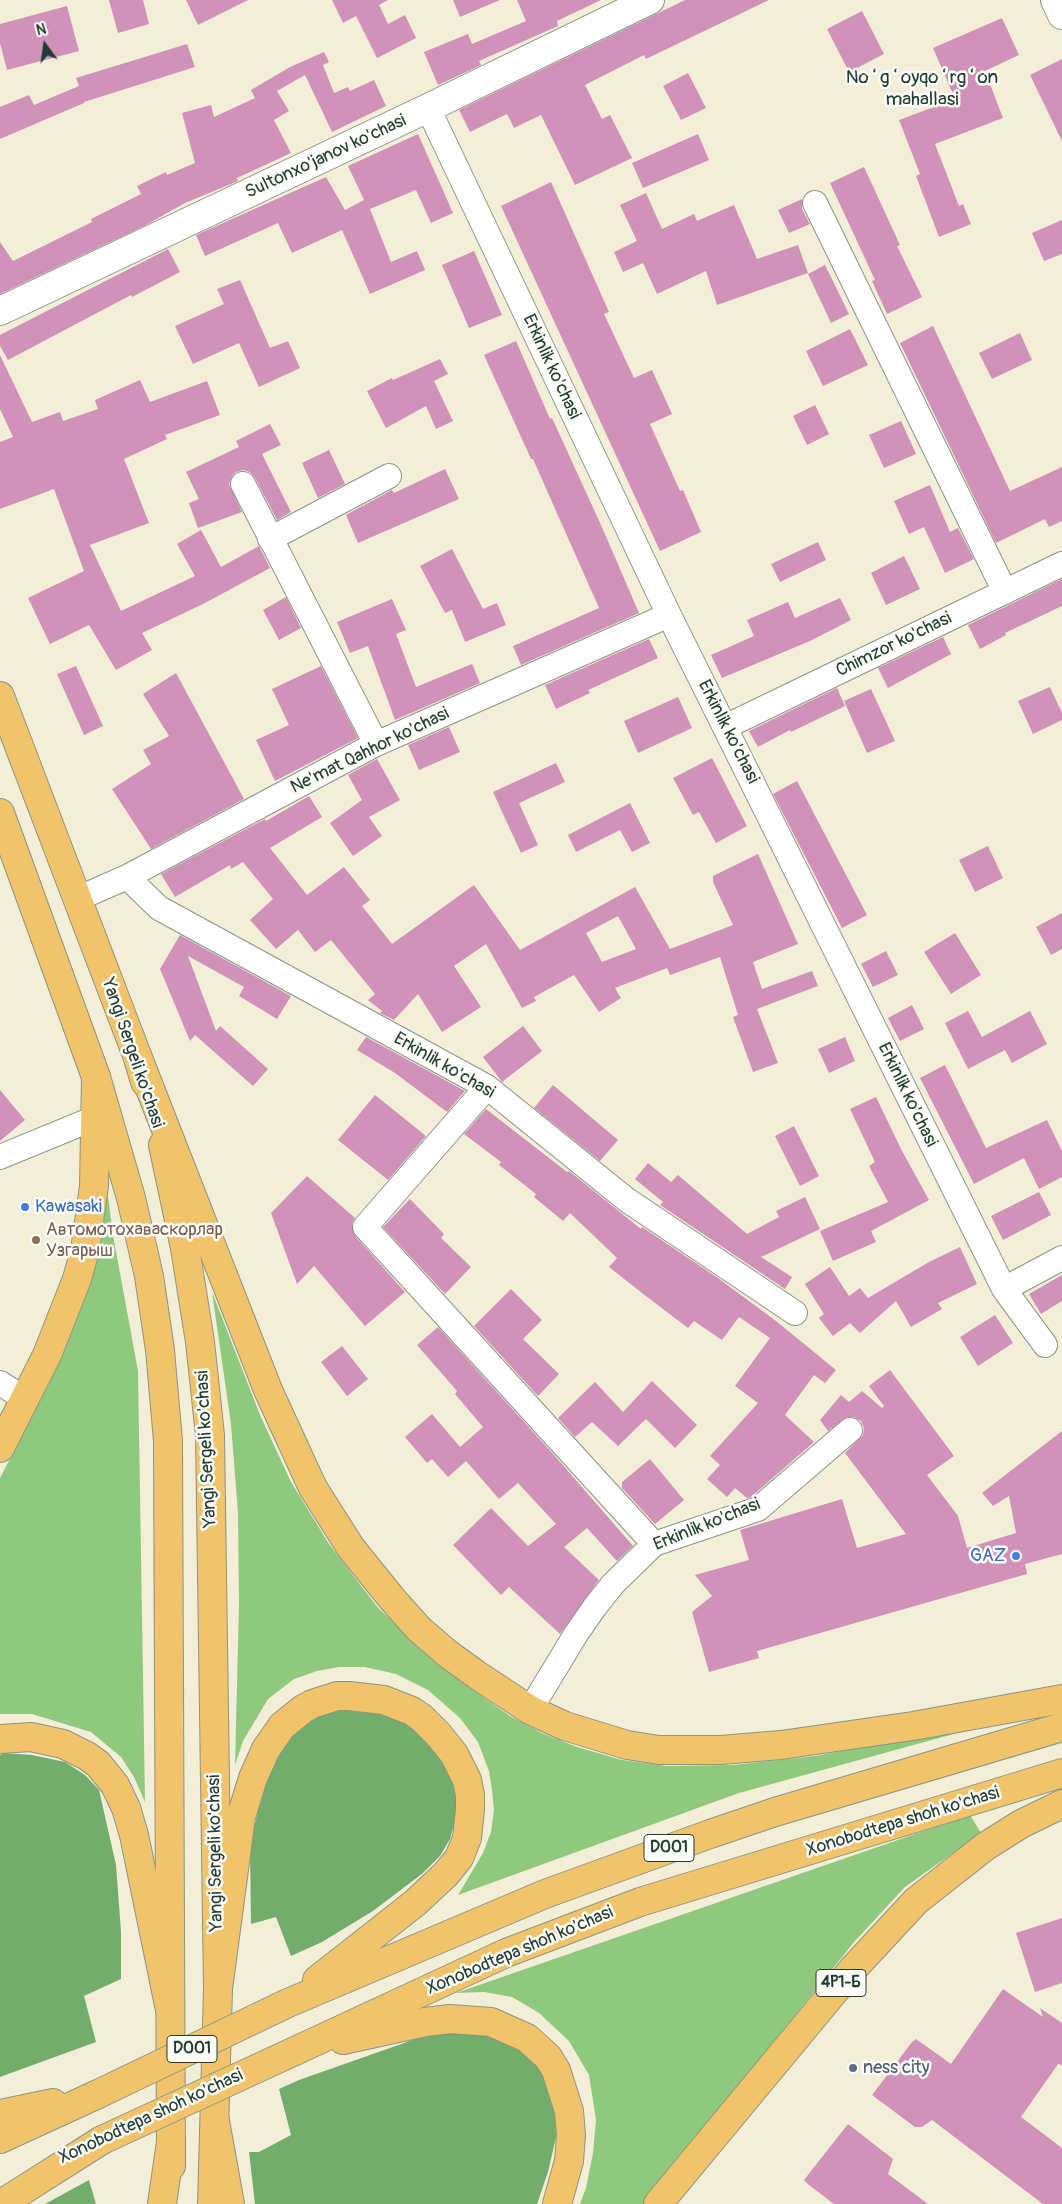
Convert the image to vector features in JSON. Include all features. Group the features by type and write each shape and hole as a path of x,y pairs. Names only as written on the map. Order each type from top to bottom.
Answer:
{"main road":[{"name":"Yangi Sergeli ko'chasi","path":"0,696 138,1058 166,1154 185,1248 200,1342 210,1435 218,1989 212,2204"},
{"path":"0,813 96,1077 102,1116 131,1198 149,1276 160,1350 168,1441 171,2204"},
{"path":"138,1058 268,1390 314,1488 357,1555 393,1600 419,1629 448,1654 530,1710 565,1726 627,1745 659,1750 722,1750 781,1746 847,1737 1062,1699"},
{"path":"0,1448 26,1399 63,1317 85,1250 102,1116"},
{"path":"218,1989 239,1825 252,1778 266,1749 282,1726 302,1709 312,1704 337,1696 384,1700 412,1711 422,1718 446,1742 458,1761 470,1794 469,1824 465,1845 455,1864 415,1903 288,2003"},
{"name":"D001","path":"0,2139 288,2003 545,1894 775,1812 1062,1727"},
{"path":"0,1739 31,1737 63,1744 93,1760 108,1774 115,1785 126,1808 134,1835 170,2010"},
{"name":"Xonobodtepa shoh ko'chasi","path":"0,2187 506,1953 640,1902 1062,1773"},
{"name":"4Р1-Б","path":"658,2204 852,1970 916,1901 986,1846 1021,1824 1062,1804"},
{"path":"295,2050 425,2022 450,2019 491,2022 527,2038 548,2057 556,2070 569,2111 570,2155 557,2204"},
{"path":"0,2114 96,2095"},
{"path":"215,2121 230,2204"},
{"path":"1,2204 102,2140"},
{"path":"162,2204 171,2142"}],"street":[{"name":"Sultonxo'janov ko'chasi","path":"0,311 428,108 650,0"},
{"path":"1055,0 1062,15"},
{"name":"Erkinlik ko'chasi","path":"428,108 669,615 1004,1289 1045,1345"},
{"path":"815,204 1005,592"},
{"path":"270,539 389,476"},
{"path":"243,484 376,744"},
{"name":"Chimzor ko'chasi","path":"725,726 1062,564"},
{"name":"Ne'mat Qahhor ko'chasi","path":"77,899 127,877 376,744 669,615"},
{"name":"Erkinlik ko'chasi","path":"127,877 159,908 487,1087 627,1200 795,1314"},
{"path":"487,1087 365,1226 654,1544"},
{"path":"0,1157 102,1116"},
{"path":"1004,1289 1062,1258"},
{"path":"0,1383 26,1399"},
{"name":"Erkinlik ko'chasi","path":"530,1710 594,1608 613,1584 654,1544 758,1509 850,1430"}],"green space":[{"path":"106,1181 113,1235 138,1371 145,1802 134,1777 121,1757 91,1732 32,1714 0,1714 0,1478 48,1386 82,1306 94,1271 102,1236"},
{"path":"212,1292 260,1415 291,1482 329,1544 379,1609 456,1678 510,1716 542,1733 577,1747 622,1760 667,1766 733,1765 815,1756 990,1724 739,1793 458,1895 483,1853 491,1832 494,1810 492,1790 489,1771 478,1742 460,1718 428,1690 396,1674 365,1667 339,1667 317,1671 294,1679 268,1699 243,1741 235,1765 239,1604 238,1513 231,1424"},
{"path":"344,1704 389,1711 436,1743 454,1780 458,1810 450,1839 440,1856 423,1873 373,1911 322,1942 291,1956 276,1917 251,1924 250,1845 266,1778 274,1755 302,1721"},
{"path":"4,1753 32,1755 65,1762 85,1775 99,1790 116,1865 121,1932 121,1979 84,1996 96,2042 0,2077 0,1755"},
{"path":"970,1815 981,1833 905,1887 855,1941 643,2204 580,2204 586,2188 593,2153 596,2120 589,2075 569,2041 539,2013 512,1997 484,1992 456,1993"},
{"path":"441,2030 468,2031 500,2037 537,2061 550,2083 556,2106 556,2137 548,2172 537,2204 255,2204 249,2152 259,2152 291,2135 279,2089 299,2080"},
{"path":"89,2180 96,2204 45,2204"}],"building":[{"path":"109,0 143,0 149,24 118,33"},
{"path":"186,0 248,0 198,25"},
{"path":"332,0 388,0 379,5 388,24 405,15 416,38 377,58 356,16 343,23"},
{"path":"453,0 500,0 460,17"},
{"path":"517,0 601,0 557,21 558,26 479,61 481,65 438,85 424,52 468,34 472,44 526,21"},
{"path":"685,0 769,0 646,59 644,55 585,85 602,119 610,115 632,158 575,185 541,115 514,128 507,114 470,132 459,110"},
{"path":"67,6 79,51 7,70 0,43 0,24"},
{"path":"862,11 884,54 849,72 827,29"},
{"path":"1002,18 1019,55 985,71 1003,118 935,144 959,206 963,204 971,224 939,237 916,176 920,174 899,120 955,99 933,48"},
{"path":"187,44 195,67 84,102 0,139 0,107 29,95 34,105 79,86 76,78"},
{"path":"324,52 329,62 323,65 334,93 348,87 350,91 374,80 386,106 332,132 305,75 277,91 289,111 274,120 291,153 237,178 238,181 185,203 144,226 0,294 0,242 13,261 92,222 91,219 141,194 137,186 166,172 167,175 195,163 182,113 211,105 214,117 255,98 251,90 290,67"},
{"path":"1062,59 1062,141 1030,75"},
{"path":"688,73 706,108 681,120 663,86"},
{"path":"418,134 453,213 431,223 416,190 370,209 391,262 417,251 425,270 370,294 342,230 292,253 278,223 205,256 196,235 326,177 345,210 364,200 348,166"},
{"path":"698,134 709,160 643,188 632,163"},
{"path":"864,167 900,245 897,246 922,297 887,314 872,281 875,280 830,183"},
{"path":"551,182 609,312 604,314 634,378 652,370 672,414 650,424 680,491 683,490 701,532 660,551 501,206"},
{"path":"646,193 662,229 694,214 697,221 734,205 757,259 798,245 808,273 717,305 706,271 657,294 643,263 623,272 614,252 637,241 620,205"},
{"path":"802,199 802,209 810,224 789,233 778,210"},
{"path":"1062,220 1062,254 1044,261 1032,233"},
{"path":"168,249 180,272 132,297 131,295 8,360 0,346 0,335"},
{"path":"474,251 502,315 469,328 442,265"},
{"path":"825,265 849,314 831,323 808,274"},
{"path":"240,280 270,348 288,341 300,368 259,387 239,343 193,364 175,326 224,304 217,289"},
{"path":"933,326 1010,491 1062,467 1062,521 1049,527 1045,519 996,543 900,343"},
{"path":"850,329 868,365 823,386 806,351"},
{"path":"1020,333 1032,360 992,379 979,353"},
{"path":"516,341 550,419 552,418 601,525 639,613 521,665 513,646 599,608 533,459 531,459 484,355"},
{"path":"0,355 32,422 60,412 63,421 98,409 95,400 140,380 150,402 207,381 220,415 165,435 167,439 124,459 149,523 90,545 121,611 195,576 177,544 201,530 221,567 259,546 270,568 203,604 142,633 152,650 116,670 89,625 50,644 28,598 84,571 54,489 0,509 0,442 13,437 0,409"},
{"path":"440,359 448,374 434,381 453,421 436,429 426,406 386,428 367,391 392,378 393,380"},
{"path":"815,405 829,434 807,445 793,416"},
{"path":"901,421 916,454 884,468 869,435"},
{"path":"270,424 281,445 262,454 291,512 277,520 255,478 250,472 243,470 236,472 232,476 229,484 242,512 198,528 189,503 199,499 186,472 239,447 236,441"},
{"path":"329,450 345,484 318,498 302,463"},
{"path":"445,469 459,499 358,543 346,515 392,490 394,493"},
{"path":"930,485 950,532 958,528 974,559 945,573 924,527 909,534 894,501"},
{"path":"818,542 826,560 780,582 771,564"},
{"path":"452,549 483,609 497,603 506,625 465,642 452,610 445,613 420,566"},
{"path":"904,556 920,589 886,605 871,573"},
{"path":"1062,579 1062,606 1005,633 1006,635 980,649 968,625"},
{"path":"286,597 301,628 279,640 263,610"},
{"path":"840,598 851,620 810,641 722,678 711,655 754,636 747,620 788,602 795,618"},
{"path":"392,599 406,630 396,634 416,687 472,664 480,683 395,720 368,646 350,653 337,622"},
{"path":"943,637 951,654 888,688 878,668"},
{"path":"649,639 658,658 588,690 590,693 556,709 545,685"},
{"path":"76,666 103,726 84,735 57,674"},
{"path":"321,666 358,738 275,781 256,740 289,725 272,689"},
{"path":"176,673 244,799 151,849 112,789 151,764 143,750 169,736 143,694"},
{"path":"1050,687 1062,713 1062,720 1033,734 1018,701"},
{"path":"837,688 845,706 791,732 790,730 758,747 749,731"},
{"path":"871,689 895,741 867,753 844,701"},
{"path":"678,697 692,728 638,753 624,721"},
{"path":"449,727 460,752 419,770 408,745"},
{"path":"712,758 747,826 716,843 699,812 693,815 673,778"},
{"path":"377,759 400,800 369,817 382,836 353,856 330,823 362,800 348,775"},
{"path":"556,763 565,782 519,803 538,845 521,853 493,792"},
{"path":"797,781 867,915 842,928 773,794"},
{"path":"309,796 322,817 270,848 307,895 344,867 370,900 362,906 392,944 474,885 520,950 635,887 670,949 733,925 713,882 713,876 758,854 798,944 753,962 762,989 812,971 818,986 757,1009 778,1063 753,1072 733,1017 738,1015 720,957 670,975 667,968 615,988 621,998 599,1012 574,975 534,997 536,1001 522,1008 486,944 454,966 481,1007 442,1032 418,994 394,1020 380,1013 382,1011 368,1000 375,994 331,940 315,952 298,930 276,949 250,920 273,899 243,862 231,869 230,865 175,897 161,874 265,819 266,821","holes":["618,916 636,949 602,962 586,933"]},
{"path":"630,803 650,843 632,852 620,830 576,852 568,835"},
{"path":"988,846 1003,878 975,892 959,860"},
{"path":"1062,913 1062,949 1051,955 1036,927"},
{"path":"955,933 981,975 951,994 924,952"},
{"path":"180,935 291,996 277,1019 239,996 244,987 188,956 216,1031 220,1026 268,1069 253,1086 195,1035 190,1041 160,969"},
{"path":"886,951 898,975 873,987 861,964"},
{"path":"912,1005 924,1029 900,1041 888,1018"},
{"path":"968,1011 982,1037 1030,1011 1047,1044 1012,1063 1005,1050 968,1069 945,1023"},
{"path":"523,1026 542,1051 502,1082 483,1057"},
{"path":"366,1037 465,1091 447,1112 395,1073 357,1050"},
{"path":"845,1037 855,1061 829,1073 818,1049"},
{"path":"945,1065 986,1148 1047,1120 1062,1151 1062,1177 1039,1189 1024,1158 974,1184 920,1078"},
{"path":"553,1085 618,1140 600,1161 534,1108"},
{"path":"0,1090 25,1120 0,1141"},
{"path":"375,1095 426,1136 388,1180 338,1140"},
{"path":"876,1097 901,1149 929,1200 871,1231 876,1242 833,1261 820,1231 888,1202 869,1166 875,1162 850,1109"},
{"path":"486,1109 567,1172 569,1171 641,1229 642,1227 718,1278 776,1321 836,1370 825,1383 814,1375 785,1415 814,1442 751,1497 747,1498 735,1488 727,1497 707,1479 720,1465 710,1456 758,1403 735,1386 770,1338 739,1317 722,1340 694,1321 688,1328 609,1267 617,1258 570,1213 563,1221 534,1197 536,1194 499,1165 501,1162 464,1134"},
{"path":"794,1126 819,1176 800,1186 775,1136"},
{"path":"648,1163 671,1182 678,1175 747,1234 779,1217 776,1211 805,1197 820,1229 761,1257 792,1277 785,1289 660,1205 663,1202 635,1179"},
{"path":"307,1176 355,1218 352,1224 355,1236 405,1292 365,1326 314,1266 297,1284 271,1213"},
{"path":"1039,1192 1051,1215 1003,1240 991,1216"},
{"path":"410,1199 444,1234 441,1238 471,1267 445,1294 383,1227"},
{"path":"960,1247 977,1284 938,1303 942,1309 911,1327 896,1301 860,1333 850,1323 833,1336 819,1318 824,1314 805,1284 830,1267 849,1296 860,1288 868,1298 929,1262"},
{"path":"1062,1275 1062,1301 1041,1314 1029,1294"},
{"path":"511,1289 542,1320 523,1339 559,1374 538,1396 474,1326"},
{"path":"995,1315 1013,1343 978,1366 960,1337"},
{"path":"438,1327 555,1456 633,1546 617,1561 587,1528 564,1547 599,1580 560,1634 509,1587 501,1595 453,1545 491,1508 528,1546 556,1524 518,1483 499,1499 466,1461 448,1477 432,1459 427,1463 405,1437 432,1414 460,1447 483,1427 455,1394 457,1391 417,1345"},
{"path":"342,1346 368,1379 347,1396 321,1362"},
{"path":"890,1370 954,1456 927,1475 958,1516 967,1548 1016,1533 1009,1496 993,1506 982,1493 1062,1431 1062,1554 1025,1564 1027,1574 757,1651 759,1658 709,1672 692,1612 712,1596 695,1575 749,1560 740,1530 842,1499 857,1548 906,1534 845,1453 863,1435 864,1428 861,1421 854,1417 847,1417 828,1431 820,1420 841,1395 849,1402 862,1391 882,1408 884,1406 869,1386"},
{"path":"652,1381 697,1425 675,1448 646,1419 618,1446 592,1422 575,1437 558,1418 595,1382 623,1412"},
{"path":"650,1459 684,1500 655,1524 622,1488 622,1482"},
{"path":"1062,1918 1062,1983 1035,1992 1016,1933"},
{"path":"1003,1989 1043,2017 1040,2008 1062,2023 1062,2065 1058,2064 1021,2117 1062,2148 1062,2204 1043,2204 932,2120 922,2127 915,2127 872,2095 916,2039 951,2064"},
{"path":"848,2124 893,2159 888,2174 928,2204 834,2204 804,2180"}],"place":[{"name":"Kawasaki","path":"25,1207"},
{"name":"Автомотохаваскорлар Узгарыш","path":"36,1240"},
{"name":"GAZ","path":"1016,1556"},
{"name":"ness city","path":"853,2068"}],"district":[{"name":"Noʻgʻoyqoʻrgʻon mahallasi","path":"922,89"}]}
